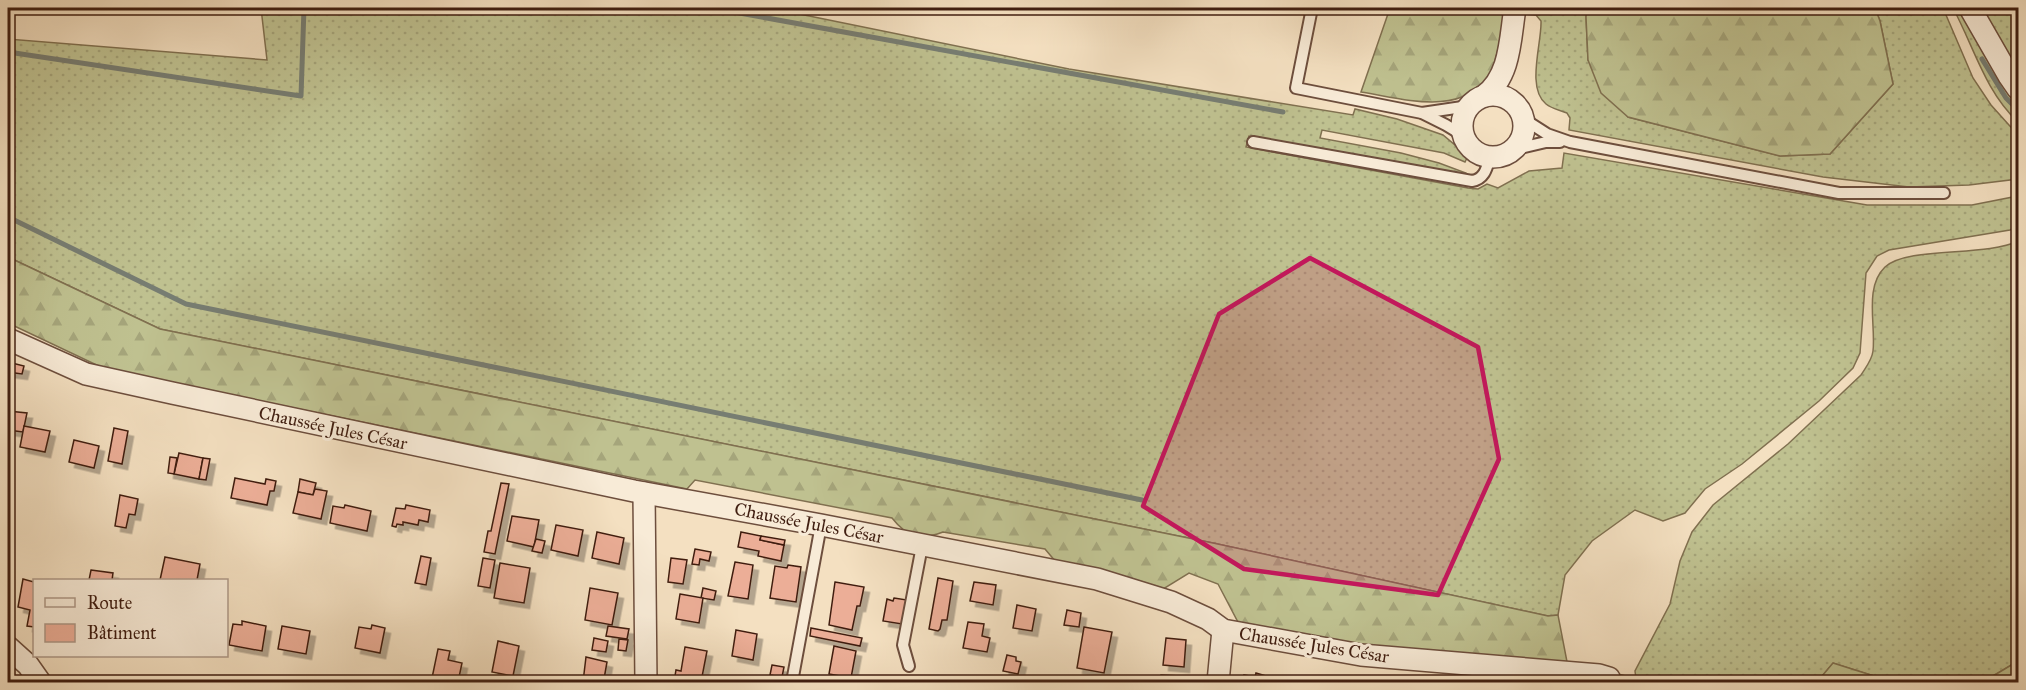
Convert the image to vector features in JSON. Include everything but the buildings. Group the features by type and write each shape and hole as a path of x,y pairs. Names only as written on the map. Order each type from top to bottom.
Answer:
{"street":[{"path":"1507,61 1501,78 1491,91 1477,101 1462,123 1464,136 1471,148 1490,157 1504,155 1512,150 1523,132 1507,78 1507,61 1515,8"},
{"path":"1970,8 2009,76 2019,89"},
{"path":"1477,101 1503,97 1517,110"},
{"name":"Chaussée Jules César","path":"8,339 86,374 644,493 1097,579 1171,602 1208,619 1223,630 1360,655 1599,675 1609,678 1611,682"},
{"path":"644,493 646,682"},
{"path":"1218,682 1223,630"},
{"path":"8,647 28,665 40,682"}],"lane":[{"path":"1312,8 1296,88 1422,112 1464,136"},
{"path":"1422,112 1477,101"},
{"path":"1517,110 1547,134 1570,142 1839,193 1944,193"},
{"path":"1253,142 1472,181 1481,178 1490,157"},
{"path":"1512,150 1546,142 1570,142"},
{"path":"792,682 821,525"},
{"path":"909,666 903,645 922,546"}],"highlighted area":[{"path":"1310,258 1478,347 1499,459 1438,595 1244,569 1143,506 1219,314"}],"green space":[{"path":"261,8 770,8 1069,69 1353,115 1355,109 1397,119 1443,135 1468,156 1465,162 1444,153 1322,130 1320,138 1401,153 1439,163 1466,173 1468,177 1249,136 1246,147 1468,188 1478,189 1487,184 1498,188 1529,171 1562,168 1564,153 1867,205 1972,205 2018,196 2018,226 2010,230 1889,250 1877,256 1866,273 1860,353 1853,368 1819,401 1742,464 1705,489 1685,513 1663,521 1635,510 1592,541 1565,575 1558,615 1548,616 1213,543 160,329 8,257 8,39 267,60"},
{"path":"1390,8 1505,8 1497,52 1489,75 1477,88 1463,97 1447,101 1412,101 1361,92"},
{"path":"1526,8 1587,8 1588,60 1628,117 1780,156 1830,154 1893,84 1880,21 1875,8 1943,8 1973,78 1991,105 2018,135 2018,179 1969,185 1909,187 1823,177 1569,130 1570,118 1567,113 1548,106 1540,97 1536,65 1541,21 1536,15 1525,14"},
{"path":"1587,8 1875,8 1880,21 1893,84 1830,154 1780,156 1628,117 1601,93 1588,60"},
{"path":"1953,8 1958,8 2002,82 2018,104 2018,122 1988,83"},
{"path":"1980,8 2018,8 2018,72"},
{"path":"2018,241 2018,661 1983,682 1893,682 1833,663 1817,682 1600,682 1604,670 1636,679 1635,671 1670,604 1680,561 1692,532 1713,505 1788,444 1861,375 1872,354 1873,296 1879,275 1885,267 1911,256 1987,249"},
{"path":"8,257 160,329 1213,543 1548,616 1558,615 1568,667 1369,648 1239,624 1218,584 1189,573 1160,591 1056,562 1045,549 943,532 921,537 914,536 892,518 695,480 687,489 105,369 8,323"},
{"path":"2018,661 2018,682 1983,682"},
{"path":"1833,663 1893,682 1817,682"}],"waterway":[{"path":"8,52 301,96 304,8"},
{"path":"712,8 1283,112"},
{"path":"1982,59 2006,98 2018,110"},
{"path":"8,217 186,304 1142,500"}]}
